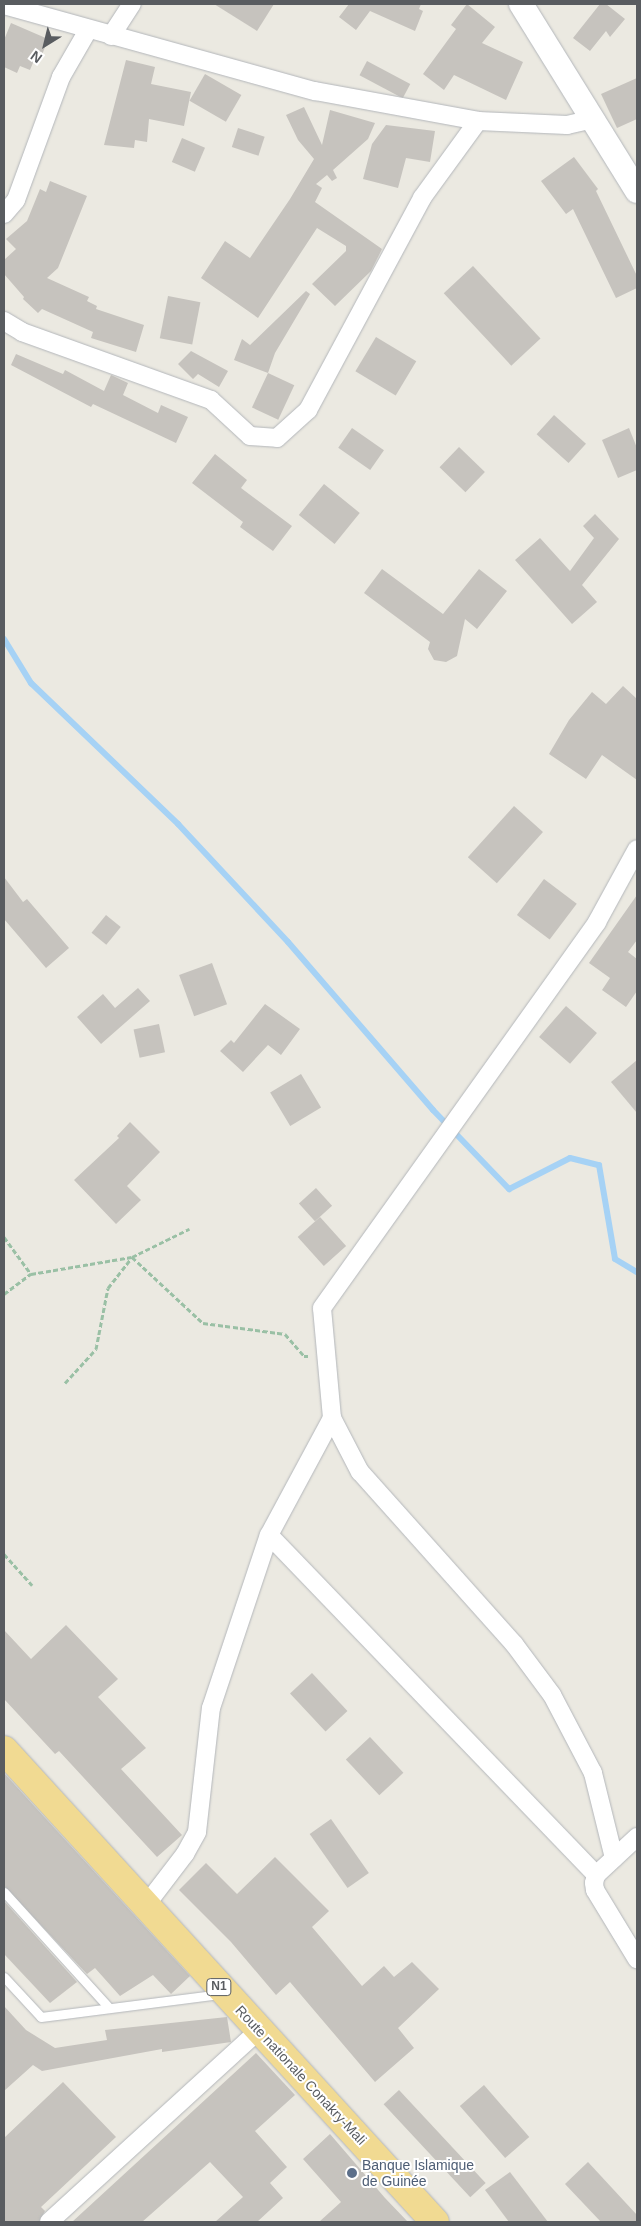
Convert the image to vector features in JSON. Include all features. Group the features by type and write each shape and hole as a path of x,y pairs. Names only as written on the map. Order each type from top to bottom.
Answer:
{"highway":[{"name":"Route nationale Conakry-Mali","path":"4,1750 436,2222"}],"street":[{"path":"111,36 132,4"},
{"path":"521,4 637,192"},
{"path":"4,5 88,30 315,91 478,121 567,125 592,119"},
{"path":"4,214 16,200 61,77 88,30"},
{"path":"4,321 22,332 211,400 250,436 277,438 308,410 422,198 478,121"},
{"path":"614,1858 593,1773 552,1695 514,1644 360,1472 332,1418 322,1308 597,922 637,849"},
{"path":"146,1905 185,1854 197,1832 211,1708 269,1535 332,1418"},
{"path":"269,1535 596,1875"},
{"path":"637,1837 596,1875 595,1890 637,1958"},
{"path":"49,2222 259,2030"}],"lane":[{"path":"4,1892 109,2008"},
{"path":"4,1977 40,2017 226,1993"}],"path":[{"path":"4,1294 31,1274 132,1257 188,1229"},
{"path":"4,1237 31,1274"},
{"path":"132,1257 203,1323 285,1334 304,1356 326,1357"},
{"path":"65,1384 96,1350 108,1288 132,1257"},
{"path":"4,1554 32,1585"}],"building":[{"path":"214,4 274,4 257,31"},
{"path":"349,4 421,4 419,9 423,11 415,31 370,11 356,30 339,17"},
{"path":"467,4 495,27 482,43 523,62 506,100 454,75 444,90 423,74 456,29 451,25"},
{"path":"600,4 606,4 625,19 610,37 606,31 590,51 573,38"},
{"path":"11,23 48,39 42,55 37,53 30,70 20,66 17,73 4,67 4,40"},
{"path":"126,60 155,67 151,84 191,92 184,126 149,119 147,142 135,140 134,148 104,145"},
{"path":"367,61 410,84 403,98 359,75"},
{"path":"205,74 241,95 226,122 190,101"},
{"path":"637,78 637,119 617,128 601,94"},
{"path":"304,107 322,145 330,110 375,123 368,139 333,170 337,178 332,181 327,175 316,184 322,188 315,202 382,249 371,271 335,306 312,284 346,251 346,246 317,228 258,318 201,278 225,241 250,258 290,199 314,159 298,140 286,115"},
{"path":"386,125 435,131 430,162 406,158 398,188 363,179 372,144"},
{"path":"238,128 265,137 258,156 232,147"},
{"path":"182,138 205,148 195,172 172,162"},
{"path":"574,157 598,189 596,191 637,276 637,288 616,298 573,209 566,214 541,181"},
{"path":"50,181 87,196 58,268 47,278 89,297 87,301 97,306 96,309 144,325 136,352 91,338 93,332 42,309 38,313 23,299 24,297 4,274 4,260 16,249 6,239 27,221 40,189 46,192"},
{"path":"473,266 541,338 511,366 444,293"},
{"path":"306,291 310,294 275,353 268,373 234,360 242,339 250,345"},
{"path":"168,296 200,302 192,345 160,338"},
{"path":"376,337 416,361 396,395 355,371"},
{"path":"191,351 228,371 219,387 198,374 193,379 178,364"},
{"path":"16,354 63,374 65,370 104,391 111,375 128,383 123,395 158,413 161,405 188,417 176,443 93,404 91,407 11,365"},
{"path":"268,373 294,385 278,420 252,407"},
{"path":"554,415 586,444 569,463 537,434"},
{"path":"352,428 384,450 370,470 338,448"},
{"path":"629,428 637,448 637,470 618,478 602,440"},
{"path":"459,447 485,472 465,492 440,467"},
{"path":"215,454 247,480 241,488 292,526 273,551 240,527 243,522 192,483"},
{"path":"324,484 360,513 335,544 299,515"},
{"path":"595,514 619,539 582,585 597,602 572,624 515,560 540,538 570,571 594,538 583,526"},
{"path":"382,569 443,614 479,569 507,591 477,629 465,619 457,656 446,662 434,660 428,649 430,642 364,593"},
{"path":"623,686 637,699 637,780 602,755 586,779 549,754 569,720 592,692 606,704"},
{"path":"514,806 543,832 497,883 468,857"},
{"path":"4,877 23,902 27,899 69,948 46,968 4,919"},
{"path":"544,879 577,904 550,940 517,915"},
{"path":"637,895 637,940 628,952 637,959 637,991 626,1007 602,990 610,978 589,963"},
{"path":"106,915 121,927 106,945 92,933"},
{"path":"212,963 227,1004 194,1016 179,975"},
{"path":"138,988 150,1001 101,1044 77,1017 103,994 115,1008"},
{"path":"265,1004 300,1029 281,1055 268,1045 243,1072 220,1051 231,1040 234,1043"},
{"path":"566,1006 597,1033 570,1064 539,1037"},
{"path":"159,1024 165,1052 140,1058 134,1029"},
{"path":"637,1060 637,1113 611,1082"},
{"path":"301,1074 321,1107 290,1126 270,1093"},
{"path":"130,1122 160,1152 127,1186 141,1200 116,1224 74,1180 119,1138 117,1136"},
{"path":"316,1188 332,1206 315,1221 299,1203"},
{"path":"320,1217 346,1246 324,1266 298,1237"},
{"path":"66,1625 118,1679 98,1697 146,1748 121,1769 182,1835 157,1857 59,1751 55,1754 4,1699 4,1630 31,1659"},
{"path":"312,1673 347,1711 326,1731 290,1693"},
{"path":"370,1737 403,1773 379,1795 346,1760"},
{"path":"4,1773 190,1976 171,1994 153,1975 120,1996 95,1968 87,1974 4,1886"},
{"path":"331,1819 369,1873 348,1888 310,1834"},
{"path":"275,1857 329,1911 312,1927 362,1986 384,1966 394,1977 412,1962 439,1989 398,2028 414,2048 375,2082 290,1982 276,1995 231,1942 179,1890 206,1863 237,1894"},
{"path":"4,1901 77,1982 50,2003 4,1954"},
{"path":"4,2006 26,2030 55,2048 107,2040 105,2030 227,2017 231,2042 162,2052 162,2049 42,2071 33,2065 4,2091"},
{"path":"256,2053 295,2095 255,2131 287,2167 270,2183 283,2198 257,2222 215,2222 243,2197 210,2162 142,2222 72,2222"},
{"path":"63,2082 116,2137 41,2207 45,2211 39,2222 4,2222 4,2138"},
{"path":"484,2085 529,2137 505,2158 460,2106"},
{"path":"399,2090 486,2183 470,2197 384,2104"},
{"path":"330,2134 408,2222 319,2222 341,2202 303,2159"},
{"path":"588,2162 637,2215 637,2222 601,2222 565,2184"},
{"path":"510,2172 548,2222 509,2222 485,2190"}],"waterway":[{"path":"4,639 31,683 178,824 288,942 433,1110 509,1189 570,1158 599,1165 615,1259 637,1272"}],"place":[{"name":"Banque Islamique de Guinée","path":"352,2173"}]}
